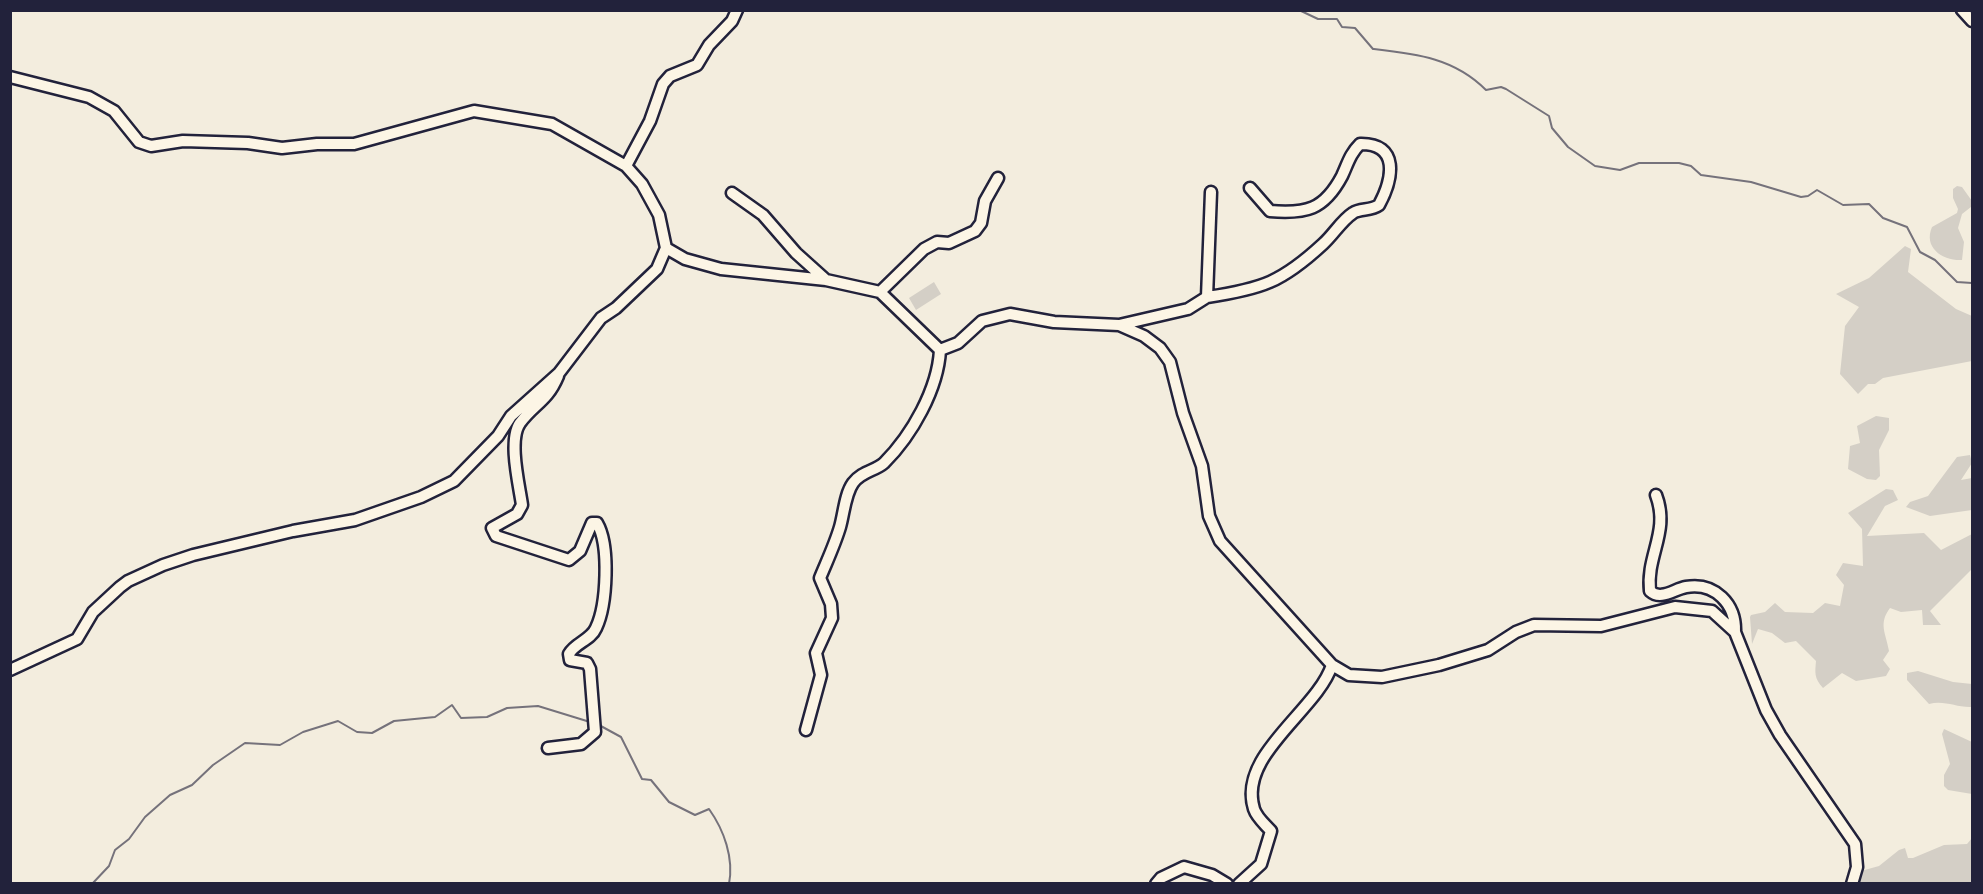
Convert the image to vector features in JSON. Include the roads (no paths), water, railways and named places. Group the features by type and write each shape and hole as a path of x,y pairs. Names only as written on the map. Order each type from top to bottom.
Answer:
{"street":[{"path":"626,166 650,121 663,84 670,76 697,65 709,45 732,21 737,10"},
{"path":"1962,10 1972,21"},
{"path":"10,77 89,97 114,111 139,142 151,146 183,141 248,143 282,148 317,144 354,144 474,111 552,124 626,166 642,184 659,215 666,248 657,268 630,295 601,318 560,373 550,393 519,423 514,438 522,505 517,514 494,525 492,532 496,537 568,560 576,557 592,524 597,523 603,532 607,556 596,629 569,654 570,660 586,663 590,669 595,732 581,744 548,748"},
{"path":"940,350 957,344 982,321 1010,314 1044,321 1119,325 1188,309 1207,297 1253,290 1293,271 1356,211 1379,205 1389,178 1389,157 1383,148 1373,143 1360,144 1350,154 1342,175 1326,200 1308,212 1269,211 1250,188"},
{"path":"880,292 924,249 937,242 949,243 975,231 981,223 985,201 998,178"},
{"path":"1207,297 1211,192"},
{"path":"732,193 763,215 796,253 826,280"},
{"path":"666,248 685,259 721,269 826,280 880,292 940,350"},
{"path":"1119,325 1144,336 1160,348 1170,362 1183,413 1202,466 1209,516 1220,541 1332,665 1349,675 1382,677 1439,665 1488,650 1516,632 1534,625 1601,626 1675,607 1712,611 1735,632"},
{"path":"806,730 821,675 816,653 832,618 831,604 820,578 840,528 845,503 853,483 864,472 881,465 900,446 933,390 940,350"},
{"path":"10,670 77,639 93,612 120,587 163,565 193,555 292,531 356,520 421,497 454,481 498,436 511,416 560,373"},
{"path":"1656,495 1661,511 1660,536 1649,568 1650,591 1660,596 1694,586 1718,593 1732,609 1735,632 1766,710 1780,735 1855,844 1857,867 1852,884"},
{"path":"1239,884 1261,864 1271,831 1259,818 1252,796 1261,762 1279,736 1328,679 1332,665"},
{"path":"1156,884 1161,878 1184,867 1212,875 1227,884"}],"waterway":[{"path":"1299,10 1318,19 1337,19 1342,27 1355,28 1373,49 1434,59 1461,71 1486,90 1501,87 1506,89 1549,116 1552,128 1568,147 1595,166 1620,170 1639,163 1679,163 1691,166 1701,175 1751,182 1801,197 1808,196 1817,190 1843,205 1869,204 1883,218 1907,227 1920,252 1935,260 1957,282 1972,283"},
{"path":"92,884 109,866 115,850 129,839 145,817 170,795 192,785 213,765 245,743 280,745 303,732 338,721 357,732 372,733 394,721 435,717 452,705 461,718 487,717 507,708 538,706 590,722"},
{"path":"599,725 621,737 642,779 651,780 669,802 695,815 709,809 719,826 729,854 729,884"}]}
